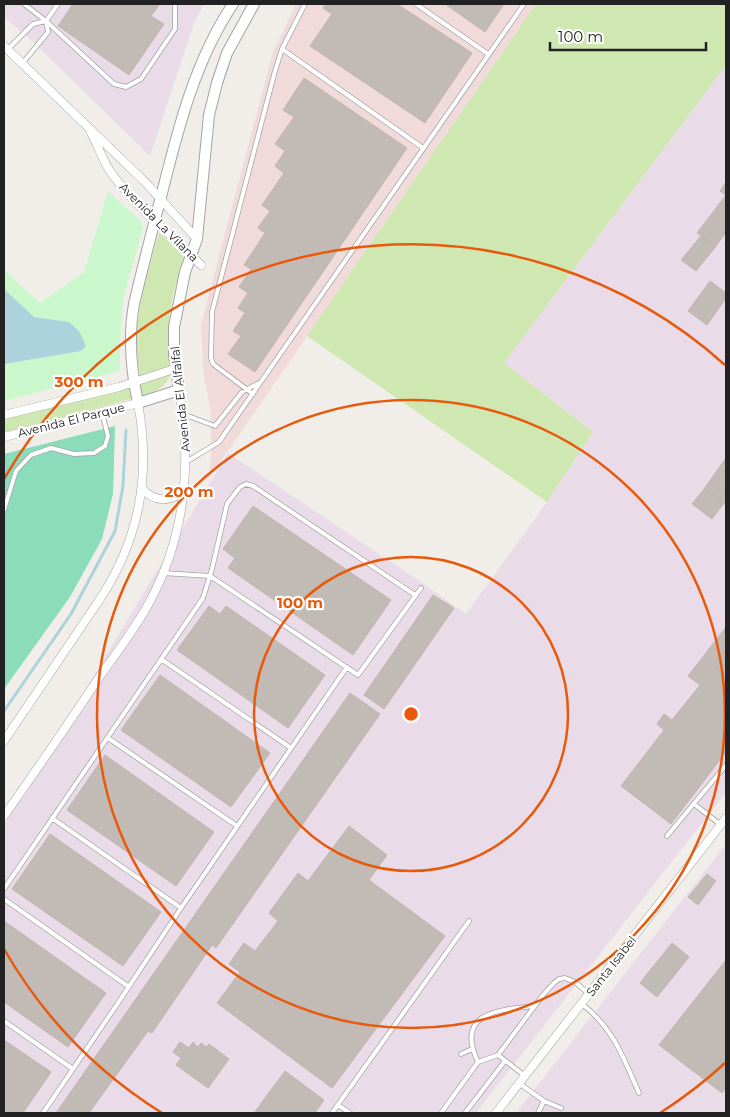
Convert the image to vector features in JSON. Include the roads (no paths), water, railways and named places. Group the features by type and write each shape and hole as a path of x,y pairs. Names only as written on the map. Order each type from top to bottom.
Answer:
{"street":[{"name":"Avenida El Alfalfal","path":"4,816 144,611 163,573 177,529 186,462 183,414 174,355 174,327 181,291 197,239 209,115 222,68 245,18 256,4"},
{"path":"4,741 100,599 114,575 133,530 142,488 144,436 130,348 131,321 160,198 190,94 206,52 231,7"},
{"name":"Avenida La Vilana","path":"5,48 88,126 160,198 197,239"},
{"name":"Avenida La Vilana","path":"88,126 110,171 129,194 202,265"},
{"name":"Avenida El Parque","path":"4,416 134,382 176,368"},
{"path":"138,403 179,390"},
{"name":"Avenida El Parque","path":"4,437 138,403"},
{"path":"142,488 154,498 164,500 174,497 184,488"},
{"name":"Santa Isabel","path":"496,1113 726,818"}],"lane":[{"path":"24,4 46,21 114,84 126,87 141,79 175,29 175,4"},
{"path":"5,48 33,24 46,21 58,4"},
{"path":"253,394 213,364 211,358 212,312 282,49 305,4"},
{"path":"416,4 488,54"},
{"path":"186,462 220,442 524,4"},
{"path":"22,64 48,32 46,21"},
{"path":"282,49 423,148"},
{"path":"183,414 215,426 242,392 261,382"},
{"path":"4,510 16,471 30,455 51,448 74,454 94,453 105,446 108,436 102,413"},
{"path":"4,889 203,598 227,504 240,487 246,484 253,486 415,596"},
{"path":"163,573 210,576 358,675 421,588"},
{"path":"161,659 291,748"},
{"path":"43,1113 347,667"},
{"path":"108,738 237,826"},
{"path":"667,836 726,765"},
{"path":"694,804 720,826"},
{"path":"52,818 181,908"},
{"path":"4,899 129,986"},
{"path":"332,1113 470,921"},
{"path":"441,1113 478,1062 498,1055 543,995 559,979 565,978 575,982 589,994"},
{"path":"582,1004 594,1014 613,1036 639,1093"},
{"path":"478,1062 472,1050 470,1039 473,1030 481,1018 497,1010 535,1006"},
{"path":"4,1021 73,1068"},
{"path":"461,1054 472,1050"},
{"path":"498,1055 525,1076"},
{"path":"465,1113 504,1061"},
{"path":"520,1084 544,1101 561,1108"},
{"path":"538,1113 544,1101"},
{"path":"338,1105 350,1113"}],"water":[{"path":"4,289 34,317 69,322 79,331 86,346 81,351 4,364"}],"waterway":[{"path":"4,711 71,614 115,531 123,486 126,430"}]}
